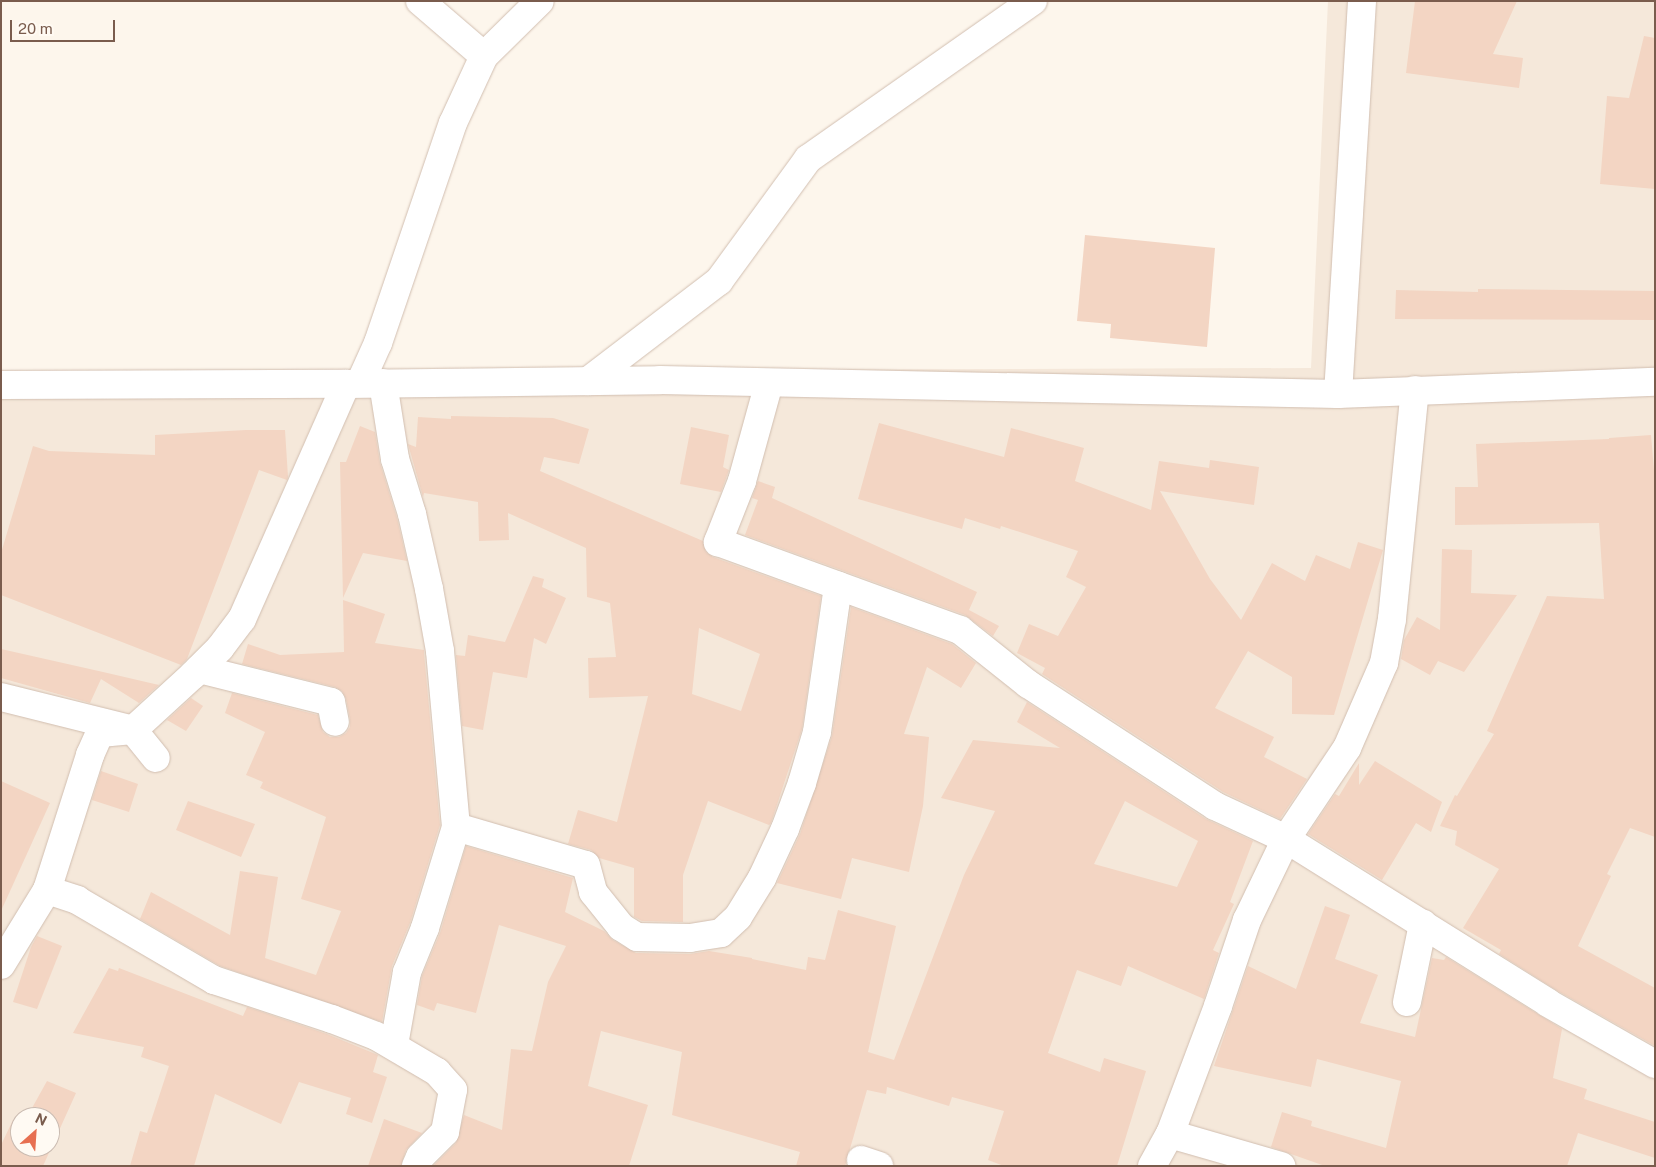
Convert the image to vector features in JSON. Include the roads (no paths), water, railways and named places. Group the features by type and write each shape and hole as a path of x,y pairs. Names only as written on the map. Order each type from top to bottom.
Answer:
{"street":[{"path":"420,1 484,56"},
{"path":"1,965 47,890 90,755 100,732 133,730 220,648 242,619 363,383 453,123 484,56 540,1"},
{"path":"588,381 719,281 808,159 1033,1"},
{"path":"1338,394 1362,1"},
{"path":"1,385 588,381 1338,394 1655,382"},
{"path":"363,383 395,459 412,514 430,589 440,651 456,827 425,928 407,972 394,1045"},
{"path":"769,383 742,481 718,542 960,630 1028,684 1215,806 1286,839 1548,1003 1655,1064"},
{"path":"1152,1166 1170,1134 1218,1006 1247,920 1286,839 1347,748 1384,663 1392,619 1415,390"},
{"path":"456,827 586,865 593,892 620,927 636,937 690,938 721,933 738,916 762,878 785,829 802,783 817,732 838,586"},
{"path":"199,669 331,702 335,722"},
{"path":"1,697 133,730 156,758"},
{"path":"47,890 77,900 214,980 332,1019 394,1045 437,1072 453,1090 446,1132 420,1157 416,1166"},
{"path":"1407,1002 1423,924"},
{"path":"1170,1134 1281,1166"}]}
